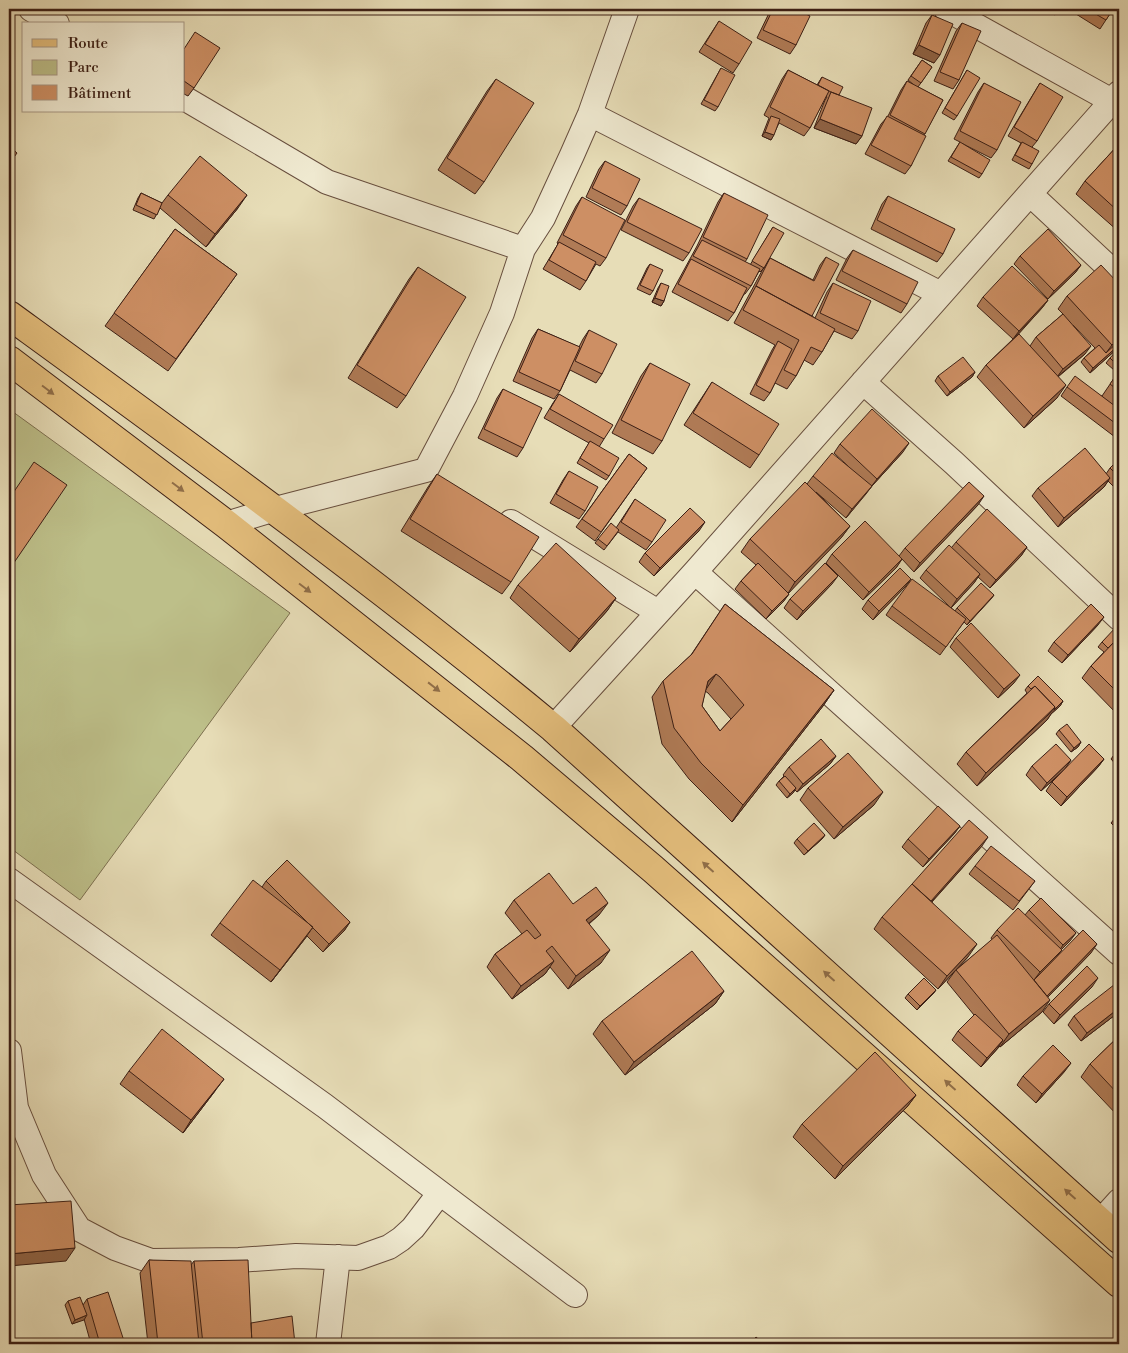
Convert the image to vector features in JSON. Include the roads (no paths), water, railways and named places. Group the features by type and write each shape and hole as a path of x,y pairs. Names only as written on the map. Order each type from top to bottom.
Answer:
{"main road":[{"path":"9,315 275,509 496,680 553,728 1110,1230"},
{"path":"9,360 226,524 514,752 653,869 1119,1283"}],"street":[{"path":"31,9 54,22"},
{"path":"226,524 275,509 434,475 453,420 502,313 523,250 543,218 590,114 627,9"},
{"path":"553,728 695,572 1116,97 946,9"},
{"path":"185,99 327,182 523,250"},
{"path":"590,114 941,294"},
{"path":"1030,194 1119,277"},
{"path":"863,382 954,463 1119,618"},
{"path":"492,510 658,612"},
{"path":"695,572 1119,953"},
{"path":"9,880 325,1106 574,1296"},
{"path":"9,1051 16,1108 44,1175 79,1229 115,1248 152,1261 239,1260 296,1256 358,1258 388,1247 413,1228 439,1194"},
{"path":"1110,1230 1119,1201"},
{"path":"328,1344 338,1257"}]}
